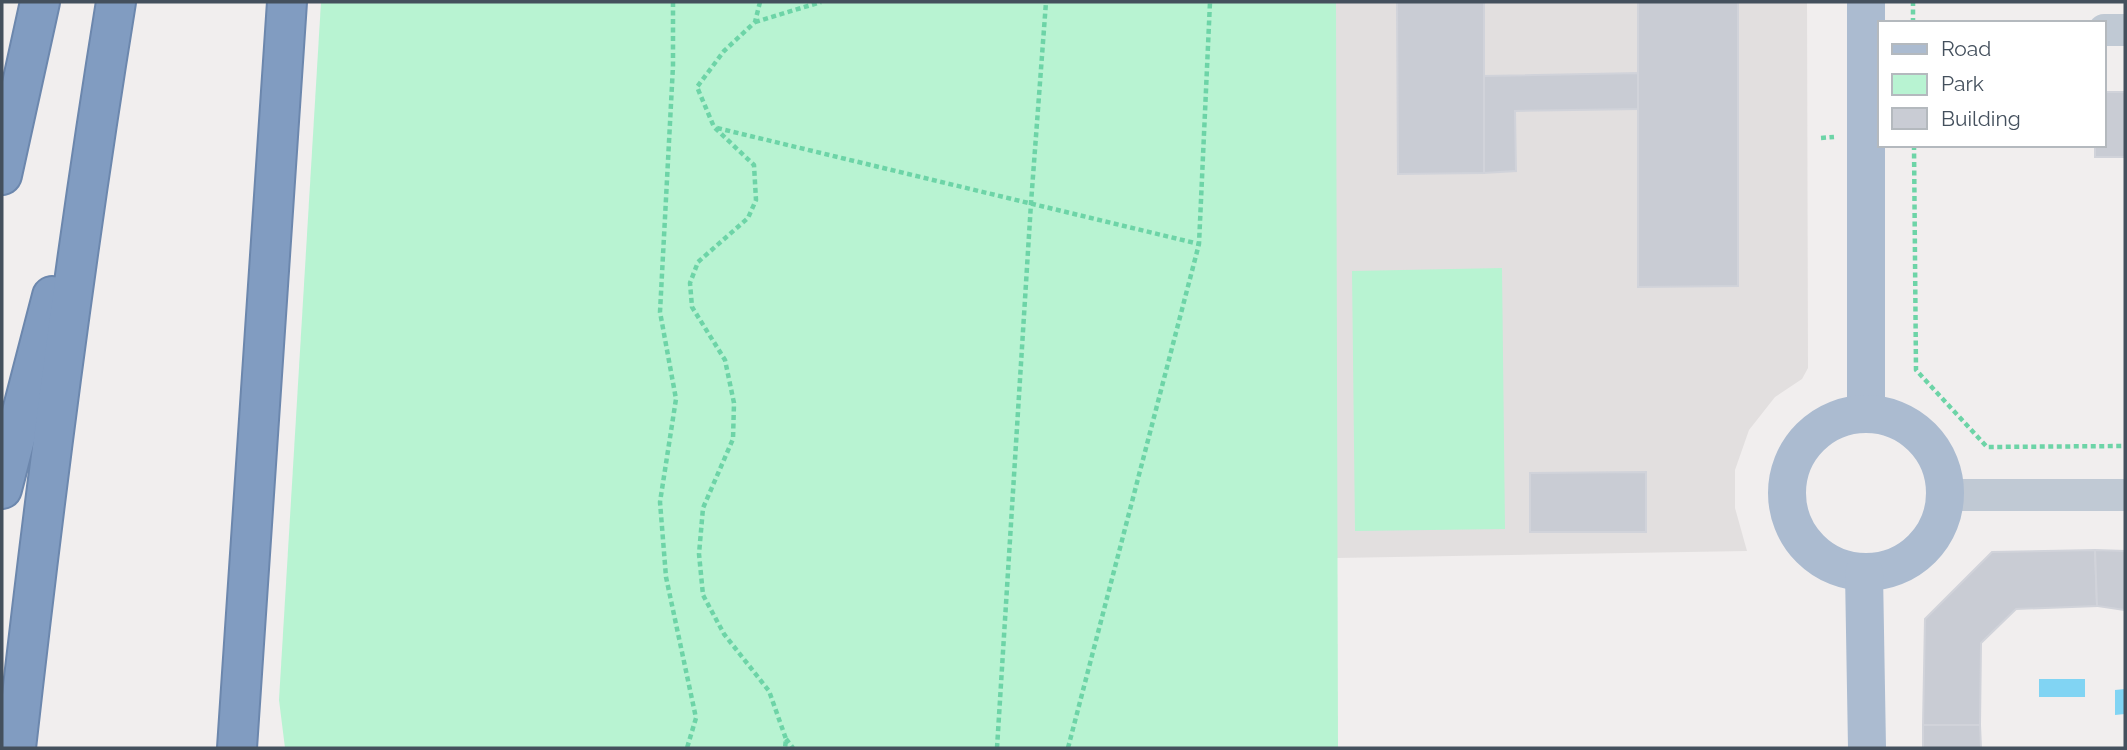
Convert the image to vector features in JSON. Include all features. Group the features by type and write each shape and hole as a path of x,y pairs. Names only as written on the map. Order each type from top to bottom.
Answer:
{"highway":[{"path":"2,175 40,2"},
{"path":"16,748 93,146 116,2"},
{"path":"237,748 287,2"},
{"path":"2,489 93,146"},
{"path":"261,401 263,748"}],"main road":[{"path":"1866,414 1871,21"},
{"path":"1866,414 1892,418 1915,430 1933,449 1943,473 1946,495 1940,523 1927,544 1910,560 1888,570 1864,573 1837,567 1814,553 1797,532 1788,506 1788,479 1798,453 1815,432 1839,419 1866,414"},
{"path":"1864,573 1867,748"}],"street":[{"path":"2106,30 2125,30"},
{"path":"1946,495 2125,495"}],"path":[{"path":"673,2 673,66 660,313 676,399 660,502 666,577 696,718 687,748"},
{"path":"755,22 760,2"},
{"path":"793,748 786,739 769,691 724,634 703,595 699,554 702,508 733,439 734,403 725,360 692,307 690,283 698,262 748,218 757,200 754,165 714,127 697,87 724,51 755,22 821,2"},
{"path":"997,748 1046,2"},
{"path":"1068,748 1199,244 1210,2"},
{"path":"1913,2 1913,21"},
{"path":"714,127 1199,244"},
{"path":"1914,147 1916,370 1987,447 2125,446"},
{"path":"785,748 786,739"}],"shaded area":[{"path":"1336,2 1807,2 1808,368 1802,379 1775,397 1749,430 1735,470 1735,508 1747,551 1336,558"}],"green space":[{"path":"321,2 1336,2 1338,748 285,748 279,700"},
{"path":"1502,268 1505,529 1355,531 1352,271"}],"water":[{"path":"2039,679 2085,679 2085,697 2039,697"},
{"path":"2125,689 2125,714 2115,715 2115,690"}],"building":[{"path":"1397,2 1484,2 1484,173 1398,174"},
{"path":"1638,2 1738,2 1738,286 1638,287"},
{"path":"1638,73 1638,109 1515,111 1516,171 1484,173 1484,76"},
{"path":"2106,92 2125,92 2125,157 2095,157 2095,147 2106,147"},
{"path":"1646,472 1646,532 1530,532 1530,473"},
{"path":"2095,550 2097,606 2016,609 1981,643 1980,725 1923,725 1925,619 1992,552"},
{"path":"2095,550 2125,551 2125,610 2097,606"},
{"path":"1923,725 1980,725 1981,748 1923,748"}]}
